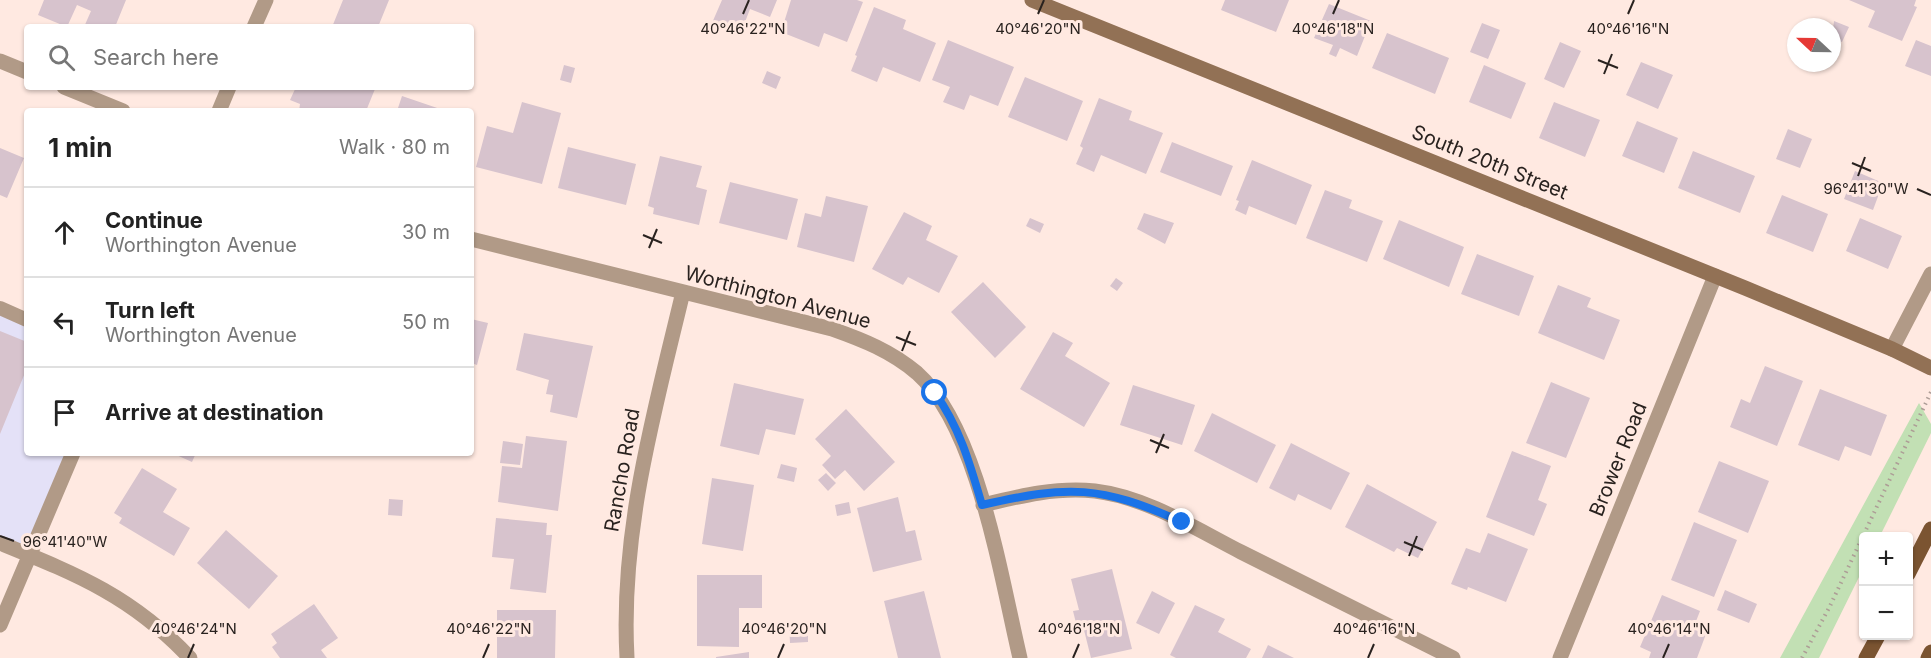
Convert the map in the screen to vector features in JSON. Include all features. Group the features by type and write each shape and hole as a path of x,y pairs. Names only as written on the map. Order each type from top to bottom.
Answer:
{"main road":[{"path":"1913,564 1931,529"},
{"path":"1866,658 1876,640"},
{"path":"1928,658 1931,652"}],"street":[{"path":"255,24 266,0"},
{"name":"South 20th Street","path":"1032,0 1715,276 1892,349 1931,368"},
{"path":"0,61 24,71"},
{"path":"71,90 116,108"},
{"path":"220,108 228,90"},
{"name":"Worthington Avenue","path":"474,240 832,329 868,341 895,356 918,375 952,417 963,441 982,505 1020,658"},
{"path":"1892,349 1931,274"},
{"name":"Brower Road","path":"1560,658 1715,276"},
{"name":"Rancho Road","path":"627,658 628,557 632,519 646,441 682,292"},
{"path":"0,625 72,456"},
{"path":"982,505 1039,492 1067,490 1096,492 1123,498 1182,522 1453,658"},
{"path":"0,543 90,580 112,593 134,608 190,658"}],"lane":[{"path":"0,308 24,319"}],"path":[{"path":"1802,658 1830,606 1931,392"}],"shaded area":[{"path":"0,308 24,319 24,456 72,456 29,555 0,543"}],"green space":[{"path":"1919,403 1931,424 1931,433 1882,532 1859,532 1859,577 1819,658 1780,658"}],"building":[{"path":"44,0 126,0 116,24 85,24 91,11 77,5 68,24 60,24 38,15"},
{"path":"343,0 389,0 379,24 333,24"},
{"path":"722,0 777,0 770,17 750,9 740,35 712,23"},
{"path":"791,0 857,0 863,2 847,42 824,33 819,47 781,32"},
{"path":"1225,0 1289,0 1276,32 1221,10"},
{"path":"1849,0 1916,0 1914,6 1917,7 1902,41 1868,27 1875,11"},
{"path":"1329,4 1371,21 1357,56 1340,48 1336,57 1329,54 1333,45 1314,38"},
{"path":"874,7 906,20 903,29 936,43 920,82 883,67 877,82 851,71"},
{"path":"1482,23 1500,30 1488,59 1470,52"},
{"path":"1841,24 1849,27 1841,42"},
{"path":"1387,33 1449,58 1435,94 1372,68"},
{"path":"948,40 1014,67 998,106 970,95 964,110 943,102 950,87 932,80"},
{"path":"1916,40 1931,46 1931,76 1905,66"},
{"path":"1560,42 1581,51 1564,88 1544,79"},
{"path":"1641,62 1673,75 1658,109 1626,95"},
{"path":"564,65 575,68 571,83 560,80"},
{"path":"1484,65 1526,83 1511,119 1469,102"},
{"path":"767,71 781,77 776,89 762,83"},
{"path":"1025,77 1083,101 1067,141 1008,117"},
{"path":"295,90 375,90 367,108 299,108 300,104 290,100"},
{"path":"402,96 437,108 398,108"},
{"path":"1099,98 1132,111 1129,120 1163,133 1146,174 1101,155 1094,172 1076,164 1083,148 1080,146"},
{"path":"522,102 561,113 542,184 476,167 487,126 513,133"},
{"path":"1554,102 1600,120 1585,157 1539,138"},
{"path":"1637,121 1678,138 1664,173 1622,156"},
{"path":"1788,129 1812,139 1800,168 1776,159"},
{"path":"1172,142 1233,166 1221,196 1160,172"},
{"path":"568,147 636,164 626,205 558,188"},
{"path":"0,148 24,158 7,198 0,195"},
{"path":"1693,151 1755,176 1740,213 1678,188"},
{"path":"660,156 702,166 696,187 707,190 699,225 653,214 654,208 648,206"},
{"path":"1252,160 1312,185 1296,225 1249,206 1246,215 1235,210 1239,201 1236,200"},
{"path":"1855,171 1883,183 1873,210 1844,199"},
{"path":"730,182 798,199 787,240 719,223"},
{"path":"1325,190 1352,200 1349,208 1383,221 1367,262 1306,238"},
{"path":"1782,195 1828,214 1813,252 1766,233"},
{"path":"826,196 868,206 854,262 797,247 805,213 821,217"},
{"path":"904,212 932,226 926,240 958,256 939,293 908,277 903,285 872,269"},
{"path":"1144,213 1174,223 1165,244 1137,229"},
{"path":"1030,218 1044,224 1040,233 1026,226"},
{"path":"1860,218 1902,236 1888,269 1846,251"},
{"path":"1399,220 1464,247 1449,287 1383,259"},
{"path":"1477,254 1534,276 1519,316 1461,294"},
{"path":"1116,278 1123,283 1117,291 1110,286"},
{"path":"983,282 1026,327 995,358 951,312"},
{"path":"1558,285 1591,298 1587,307 1620,320 1604,360 1538,333"},
{"path":"474,320 488,323 477,365 474,364"},
{"path":"0,331 24,341 24,375 0,434"},
{"path":"1053,332 1073,343 1065,356 1110,383 1084,427 1020,389"},
{"path":"524,333 593,346 577,418 550,412 553,395 546,394 549,380 516,370"},
{"path":"1765,366 1803,381 1777,446 1730,427 1741,399 1750,403"},
{"path":"1551,382 1590,398 1566,458 1526,443"},
{"path":"734,383 804,399 795,435 766,429 759,455 720,446"},
{"path":"1133,385 1195,405 1182,445 1120,425"},
{"path":"1820,389 1887,415 1871,456 1845,446 1839,461 1798,445"},
{"path":"846,409 895,462 864,491 845,470 835,479 822,465 831,456 815,439"},
{"path":"1212,413 1276,445 1257,483 1194,451"},
{"path":"526,436 567,441 558,511 498,502 502,466 522,468"},
{"path":"503,441 523,444 520,465 500,463"},
{"path":"1291,443 1350,473 1331,510 1298,494 1295,501 1269,488"},
{"path":"1512,451 1551,466 1538,500 1547,504 1534,536 1486,517"},
{"path":"179,456 195,456 192,462"},
{"path":"1719,461 1769,481 1748,533 1698,512"},
{"path":"781,464 797,468 794,482 777,478"},
{"path":"142,468 177,489 163,512 190,528 174,556 119,523 122,518 114,513"},
{"path":"826,473 836,483 828,491 818,480"},
{"path":"712,478 754,485 743,551 702,544"},
{"path":"1367,484 1437,522 1418,558 1397,548 1394,552 1345,527"},
{"path":"898,497 906,532 915,530 922,560 873,572 857,508"},
{"path":"389,499 403,500 402,516 388,515"},
{"path":"849,502 851,513 837,516 835,505"},
{"path":"496,518 547,523 546,535 552,535 546,593 510,589 514,559 492,557"},
{"path":"1694,522 1737,540 1714,597 1671,580"},
{"path":"226,530 278,576 249,609 197,563"},
{"path":"1488,533 1528,549 1506,602 1468,587 1467,590 1451,584 1466,548 1480,553"},
{"path":"1112,569 1132,649 1091,658 1084,630 1078,631 1073,611 1079,610 1071,579"},
{"path":"697,575 762,575 762,608 739,608 739,647 697,646"},
{"path":"1725,590 1757,604 1749,623 1717,610"},
{"path":"924,591 941,658 898,658 884,601"},
{"path":"1152,591 1175,603 1159,634 1136,623"},
{"path":"1662,595 1700,611 1693,629 1706,634 1697,658 1649,658 1651,652 1640,647"},
{"path":"314,604 338,638 321,650 327,658 280,658 272,647 277,643 271,634"},
{"path":"1195,605 1225,619 1218,632 1251,649 1246,658 1176,658 1170,655"},
{"path":"497,610 556,610 555,658 497,658"},
{"path":"808,622 808,642 790,643 789,623"},
{"path":"1268,645 1294,658 1262,658"},
{"path":"749,652 749,658 716,658 716,657"}],"route":[{"path":"935,393 952,417 963,441 982,505 1039,492 1067,490 1096,492 1123,498 1182,522"}]}
